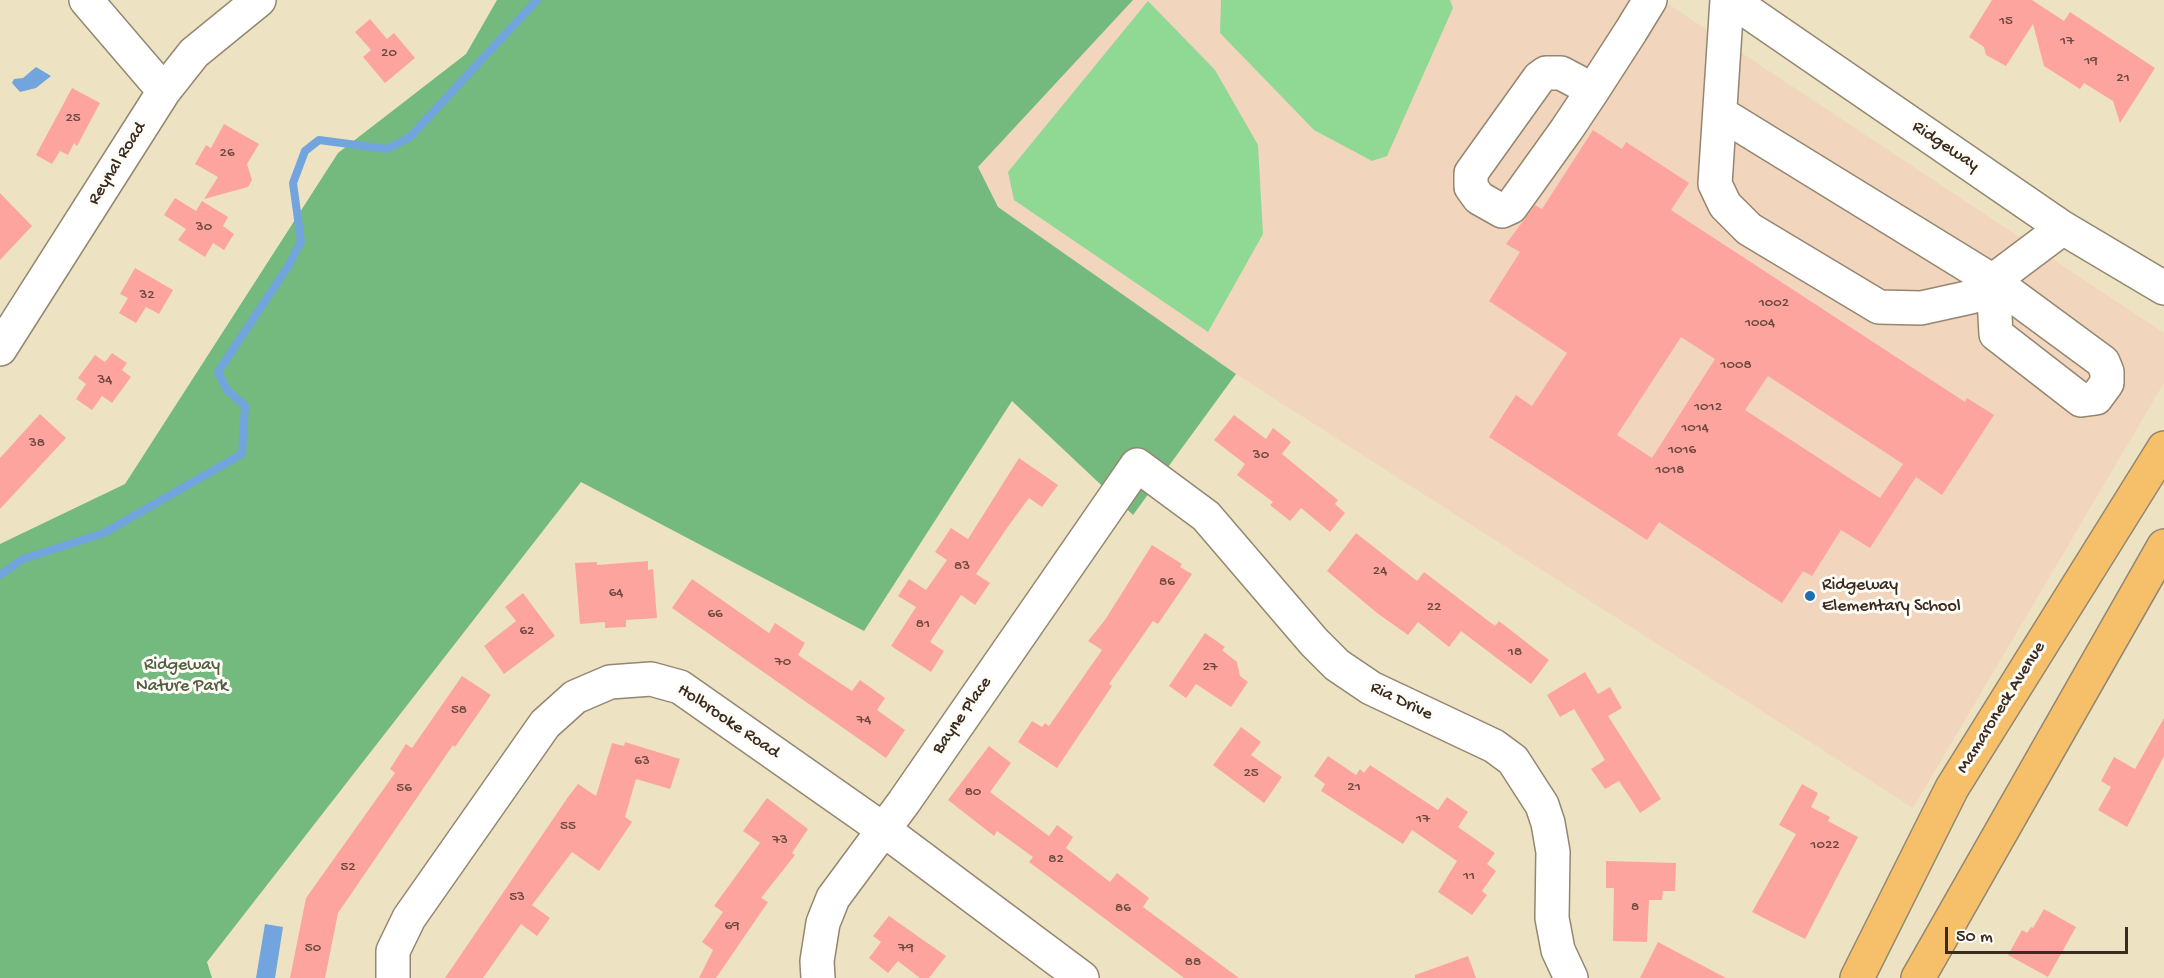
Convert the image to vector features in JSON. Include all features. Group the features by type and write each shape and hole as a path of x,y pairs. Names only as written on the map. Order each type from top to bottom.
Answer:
{"main road":[{"name":"Mamaroneck Avenue","path":"1857,978 1952,788 2164,448"},
{"path":"1918,978 2164,546"}],"street":[{"path":"86,0 164,92"},
{"name":"Reynal Road","path":"5,327 164,92 194,53 259,0"},
{"path":"1593,90 1650,0"},
{"path":"1729,0 1715,184 1725,205 1749,229 1880,307 1920,308 1971,297 2062,228"},
{"name":"Ridgeway","path":"1729,0 2062,228 2164,288"},
{"path":"1720,113 1993,281"},
{"name":"Bayne Place","path":"818,978 817,961 823,922 832,898 884,830 1137,465"},
{"name":"Ria Drive","path":"1137,465 1206,516 1314,642 1337,665 1371,688 1494,746 1512,760 1542,805 1548,824 1553,852 1552,918 1558,950 1570,978"},
{"name":"Holbrooke Road","path":"393,978 393,951 409,918 546,724 575,698 610,682 651,679 680,687 884,830 1082,978"}],"shaded area":[{"name":"Ridgeway Elementary School","path":"1133,0 1662,0 2164,333 2164,383 1913,808 1236,374 998,207 978,167"}],"green space":[{"name":"Ridgeway Nature Park","path":"497,0 1133,0 978,167 998,207 1236,374 1133,515 1012,401 864,631 581,482 207,962 212,978 0,978 0,544 125,484 338,153 466,54"},
{"path":"1221,0 1450,0 1453,8 1387,156 1372,161 1314,130 1220,33"},
{"path":"1148,1 1215,70 1258,145 1263,234 1208,332 1014,200 1008,172"}],"water":[{"path":"36,67 51,76 36,88 20,92 12,83 14,79 23,78"},
{"path":"265,924 283,927 275,978 256,978"}],"building":[{"path":"1992,0 2032,0 2064,21 2070,12 2155,68 2120,123 2113,101 2084,83 2080,89 2044,66 2033,24 2006,66 1986,55 1984,47 1969,37"},
{"path":"370,19 387,39 394,33 415,58 385,83 363,57 371,50 355,32"},
{"path":"72,88 100,103 77,146 74,143 68,155 60,151 52,164 36,155"},
{"path":"224,124 259,144 247,164 252,180 248,187 204,199 218,177 195,164 206,145 211,148"},
{"path":"1593,130 1622,149 1626,142 1689,183 1671,210 1965,402 1967,398 1994,415 1942,495 1916,477 1870,548 1841,530 1812,576 1803,571 1782,603 1659,522 1647,540 1489,437 1516,395 1532,406 1567,353 1489,301 1520,252 1506,244 1535,205 1542,209","holes":["1681,337 1715,359 1652,458 1617,435","1768,376 1903,464 1880,498 1745,410"]},
{"path":"0,193 32,226 0,260"},
{"path":"175,198 196,211 202,201 228,217 223,226 234,234 224,250 213,243 205,257 178,240 186,229 164,215"},
{"path":"135,268 173,290 159,314 146,307 136,323 119,313 128,298 120,294"},
{"path":"112,353 127,363 122,370 131,377 112,403 102,396 92,410 76,399 86,384 78,378 95,355 105,362"},
{"path":"40,414 66,438 0,509 0,458"},
{"path":"1234,415 1266,439 1273,428 1291,442 1282,454 1338,500 1335,504 1345,513 1330,532 1301,508 1290,521 1270,505 1273,502 1237,475 1245,464 1214,440"},
{"path":"1019,458 1058,485 1042,507 1029,498 1007,528 976,574 990,583 975,605 961,595 930,642 944,651 931,672 891,646 916,607 898,596 909,579 926,590 947,560 935,552 951,528 968,539"},
{"path":"1356,533 1417,581 1424,572 1495,626 1499,621 1549,660 1531,684 1461,631 1449,647 1418,622 1408,635 1377,613 1327,571"},
{"path":"1152,545 1182,564 1180,567 1192,574 1158,624 1153,621 1109,684 1112,686 1057,768 1018,742 1032,721 1042,727 1045,723 1049,726 1102,650 1088,641 1105,620"},
{"path":"648,561 648,570 653,569 657,618 626,620 626,627 605,628 605,622 580,624 575,563 597,562 597,565"},
{"path":"692,579 769,633 775,623 805,643 798,655 852,691 860,680 885,698 877,710 905,730 886,758 672,608"},
{"path":"523,593 555,636 504,674 484,646 516,621 505,607"},
{"path":"1205,633 1225,647 1222,650 1237,662 1240,676 1248,682 1231,707 1196,684 1186,698 1169,686"},
{"path":"1585,672 1598,694 1610,687 1622,708 1608,716 1661,799 1640,813 1619,781 1605,789 1591,769 1605,760 1574,709 1560,717 1547,695"},
{"path":"462,676 491,695 455,747 453,745 338,913 325,978 290,978 306,898 395,773 390,769 406,744 412,748"},
{"path":"2164,718 2164,756 2127,827 2098,810 2111,787 2101,781 2114,757 2135,769"},
{"path":"1241,727 1261,742 1251,755 1282,777 1264,803 1213,765"},
{"path":"625,742 680,759 670,789 636,779 625,817 632,822 599,871 572,852 532,905 550,918 537,936 521,924 483,978 445,978 568,797 578,784 596,796 612,743 624,746"},
{"path":"989,746 1011,763 990,792 1049,836 1057,825 1073,837 1066,848 1110,882 1117,873 1149,898 1143,907 1239,978 1184,978 1029,862 1033,857 997,831 994,836 948,800"},
{"path":"1328,756 1356,775 1360,769 1364,773 1370,765 1438,810 1447,797 1468,812 1458,827 1495,853 1487,864 1496,871 1482,891 1487,895 1472,915 1438,892 1457,861 1412,830 1403,844 1321,791 1325,784 1314,776"},
{"path":"1802,784 1818,793 1811,807 1830,817 1828,821 1858,837 1805,939 1752,912 1796,834 1779,825"},
{"path":"767,798 808,829 792,853 795,855 761,898 768,902 716,978 699,978 713,950 702,942 723,912 714,906 760,843 743,831"},
{"path":"1606,861 1676,863 1675,891 1663,891 1662,900 1649,900 1647,942 1613,941 1614,888 1606,888"},
{"path":"2044,909 2076,927 2048,977 2008,955 2022,930 2027,933 2031,927 2033,928"},
{"path":"889,916 946,956 929,978 920,978 898,961 888,973 869,958 881,942 873,936"},
{"path":"1658,942 1726,978 1640,978"},
{"path":"1468,956 1476,978 1415,978 1415,975"}],"waterway":[{"path":"0,575 23,559 104,533 242,454 245,406 227,390 218,372 289,265 301,241 293,183 305,151 319,140 387,149 410,137 537,0"}],"place":[{"name":"Ridgeway Elementary School","path":"1810,596"}]}
